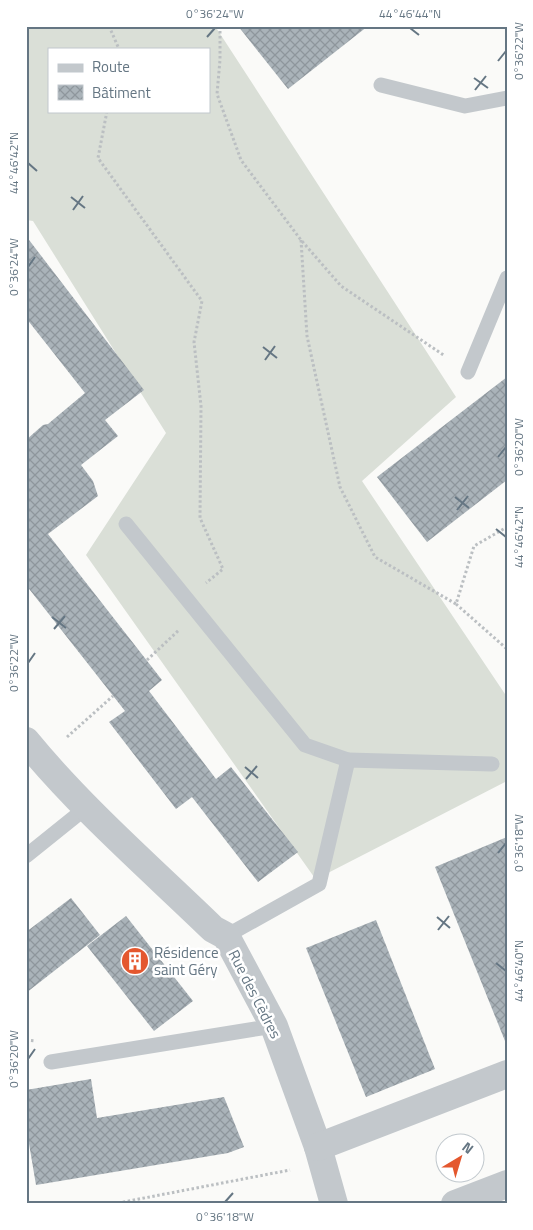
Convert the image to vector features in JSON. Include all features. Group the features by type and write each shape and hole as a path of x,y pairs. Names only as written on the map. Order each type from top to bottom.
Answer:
{"street":[{"name":"Rue des Cèdres","path":"34,750 87,807 213,929 226,936 274,1026 320,1155 334,1204"},
{"path":"320,1155 507,1074"},
{"path":"455,1204 507,1184"}],"lane":[{"path":"381,85 465,106 507,98"},
{"path":"468,372 507,278"},
{"path":"126,524 306,745 348,760 492,764"},
{"path":"226,936 319,884 348,760"},
{"path":"26,856 87,807"},
{"path":"51,1062 274,1026"}],"path":[{"path":"109,26 119,48"},
{"path":"220,26 217,94 241,160 301,240 340,286 468,372"},
{"path":"107,112 98,158 202,301 194,342 201,406 200,518 223,569 186,599"},
{"path":"301,240 307,336 340,487 375,557 456,604 507,649"},
{"path":"456,604 474,546 507,527"},
{"path":"147,660 197,612"},
{"path":"34,750 113,696"},
{"path":"113,1204 320,1155"}],"shaded area":[{"path":"26,26 215,26 456,397 362,481 507,697 507,781 322,876 319,884 86,555 166,433 33,221 26,220"}],"building":[{"path":"238,26 368,26 288,89"},
{"path":"26,236 144,390 105,420 118,436 81,465 93,481 98,496 48,534 162,680 149,691 216,779 231,767 298,852 258,882 192,797 176,809 109,722 125,711 26,585 26,440 85,393 26,318"},
{"path":"507,377 507,480 427,542 377,477"},
{"path":"507,837 507,1041 505,1041 435,867"},
{"path":"71,898 100,935 26,993 26,932"},
{"path":"126,916 193,1001 154,1031 87,946"},
{"path":"376,920 435,1069 366,1097 306,948"},
{"path":"91,1079 97,1118 224,1097 244,1147 228,1153 36,1185 26,1126 26,1090"}],"place":[{"name":"Résidence saint Géry","path":"135,961"}]}
